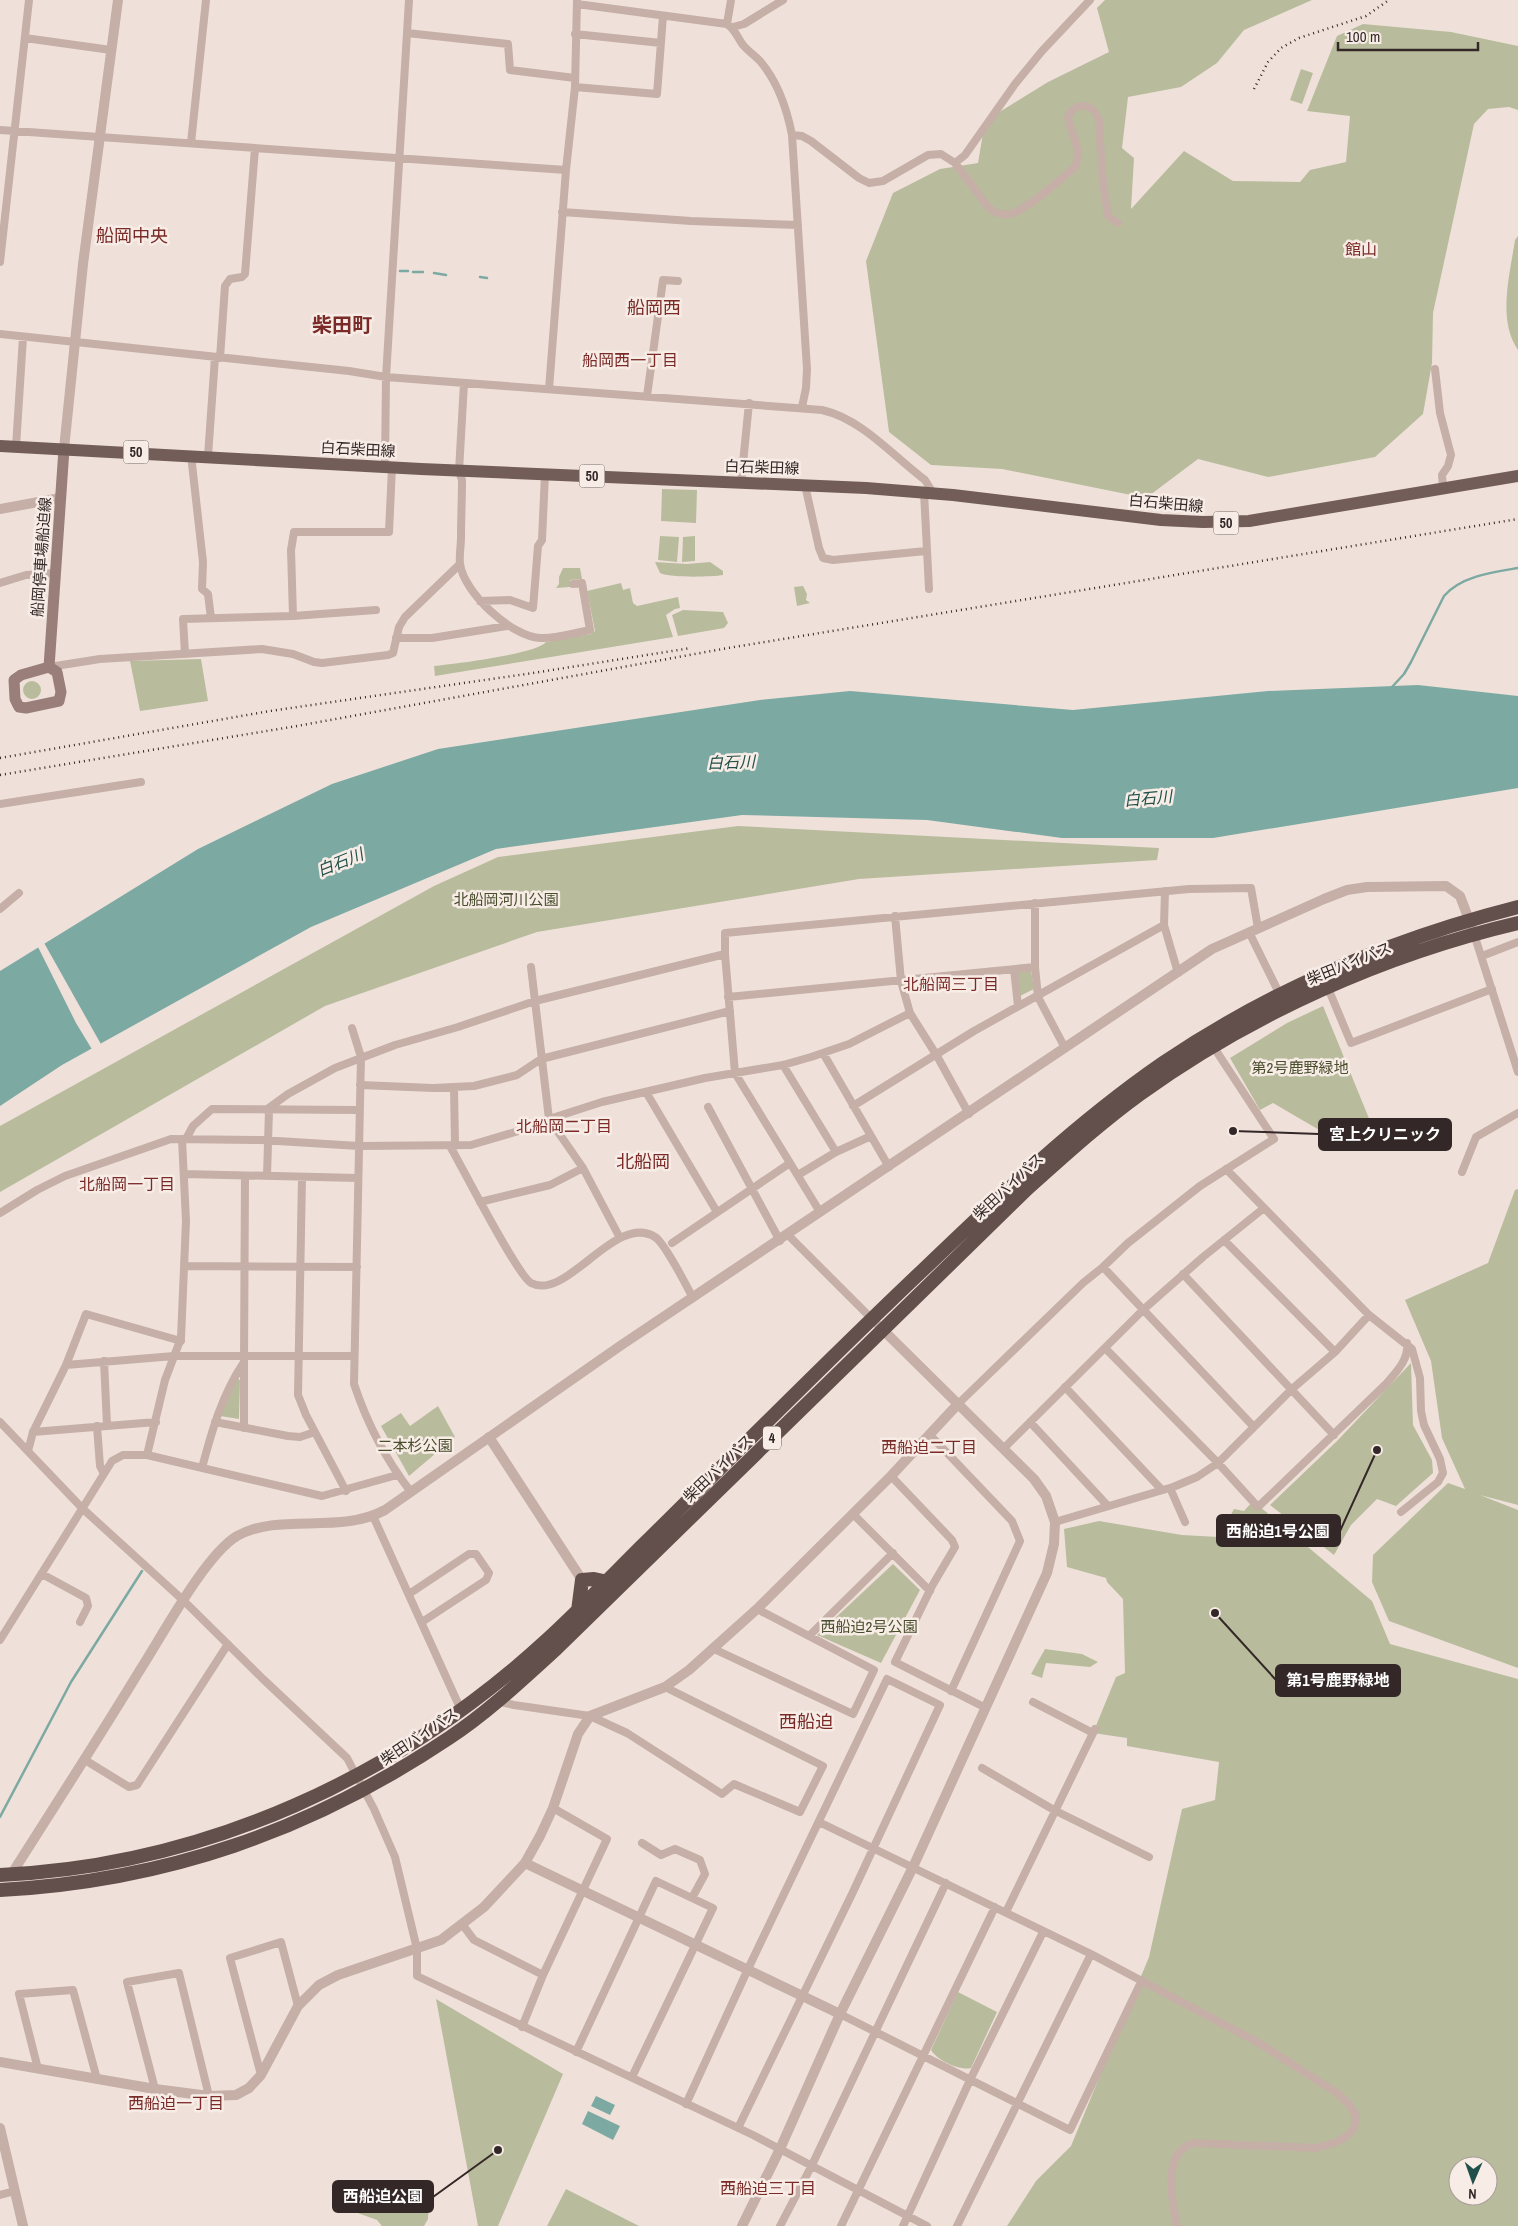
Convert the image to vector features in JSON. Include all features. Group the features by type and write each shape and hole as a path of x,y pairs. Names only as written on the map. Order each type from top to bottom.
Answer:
{"highway":[{"name":"柴田バイパス","path":"5,1875 97,1865 216,1836 294,1807 358,1775 461,1711 517,1668 608,1582 872,1319 1004,1192 1090,1117 1165,1062 1208,1035 1280,995 1357,959 1469,919 1518,907"},
{"name":"柴田バイパス","path":"0,1890 100,1880 161,1868 209,1855 292,1824 364,1790 450,1737 497,1701 556,1649 1027,1189 1094,1130 1141,1094 1213,1046 1281,1010 1328,988 1393,962 1474,934 1518,923"},
{"path":"578,1610 582,1580 594,1579 608,1582"}],"main road":[{"name":"白石柴田線","path":"0,446 459,471 804,485 928,493 1161,520 1230,523 1332,509 1518,476"},
{"name":"船岡停車場船迫線","path":"49,668 64,448"},
{"path":"49,668 57,672 61,692 59,700 26,708 19,707 15,699 14,680 21,675 49,668"}],"street":[{"path":"0,262 29,0"},
{"path":"64,448 74,343 118,0"},
{"path":"191,143 206,0"},
{"path":"293,616 291,550 294,532 389,532 386,378 409,0"},
{"path":"731,0 730,26 773,80 788,112 792,135 807,369 802,408"},
{"path":"549,389 562,212 575,87 577,2 730,26 744,24 783,0"},
{"path":"955,163 965,154 1015,84 1042,51 1090,0"},
{"path":"575,87 657,94 663,16"},
{"path":"407,33 508,44 510,70 575,78"},
{"path":"575,34 661,43"},
{"path":"25,38 111,50"},
{"path":"792,135 802,136 811,141 859,178 869,183 883,182 933,153 941,154 955,163 993,211 1008,215 1016,212 1040,196 1075,167 1078,160 1078,152 1068,117 1074,108 1088,106 1097,114 1099,121 1102,174 1108,216 1118,223"},
{"path":"0,130 566,170"},
{"path":"208,456 225,286 230,279 242,277 245,274 255,148"},
{"path":"562,212 691,221 798,225"},
{"path":"647,396 663,280 678,281"},
{"path":"0,334 349,371 386,378 749,403 837,413 853,422 926,480 928,493 926,551 929,589"},
{"path":"16,446 23,337"},
{"path":"1435,369 1440,413 1451,455 1448,466 1442,475 1443,488"},
{"path":"464,382 459,471 462,480 460,564 465,582 480,600 507,626 527,635 541,638 590,630 582,583 573,584"},
{"path":"741,483 749,403"},
{"path":"191,455 203,562 202,589 208,594 211,618"},
{"path":"480,600 510,600 533,608 538,546 542,540 545,474"},
{"path":"804,485 818,548 823,558 833,560 926,551"},
{"path":"0,509 60,498"},
{"path":"49,668 78,661 274,650 293,654 314,662 341,662 393,653 399,628 409,612 460,564"},
{"path":"0,583 26,575 55,573"},
{"path":"185,654 183,620 293,616 376,610"},
{"path":"396,638 432,638 507,626"},
{"path":"0,804 141,782"},
{"path":"0,1890 5,1875 85,1760 184,1601 215,1556 226,1545 245,1533 285,1525 345,1522 373,1516 411,1492 820,1212 969,1114 1212,949 1347,890 1396,885 1430,885 1451,888 1463,902 1518,1072"},
{"path":"820,1212 735,1073 728,997 725,934 1165,891 1251,888 1253,930 1280,995"},
{"path":"1165,891 1164,925 1178,973"},
{"path":"0,909 20,893"},
{"path":"1035,903 1035,967 1038,997 1065,1048"},
{"path":"895,916 901,981 910,1013 937,1056 969,1114"},
{"path":"853,1106 937,1056 974,1031 1164,925"},
{"path":"1482,956 1518,942"},
{"path":"267,1110 310,1082 361,1057 495,1016 534,1002 725,954"},
{"path":"531,967 549,1119 582,1168 620,1238"},
{"path":"728,997 1035,967"},
{"path":"1014,969 1018,1006"},
{"path":"1328,988 1351,1043 1492,989"},
{"path":"360,1085 474,1086 517,1075 541,1059 730,1011"},
{"path":"0,1212 65,1176 171,1139 268,1140 359,1146 471,1145 522,1130 602,1102 705,1078 783,1065 823,1053 849,1044 910,1013"},
{"path":"352,1028 361,1057 354,1384 364,1413 397,1474 411,1492"},
{"path":"0,2062 155,2089 209,2096 236,2095 249,2088 261,2076 298,2006 308,1994 328,1980 441,1940 484,1907 525,1863 553,1808 578,1734 590,1716 665,1687 714,1649 891,1476 957,1405 1083,1283 1128,1243 1200,1186 1274,1139 1213,1046"},
{"path":"823,1053 889,1167"},
{"path":"783,1065 836,1152"},
{"path":"454,1087 453,1146 480,1202 526,1280 533,1284 553,1285 620,1238 637,1233 655,1237 660,1242 693,1298"},
{"path":"646,1092 717,1212"},
{"path":"708,1107 751,1190 784,1238 883,1329 1040,1487 1046,1496 1055,1522 1054,1544 1047,1572 913,1867 840,2014 780,2149 742,2226"},
{"path":"147,1455 165,1380 181,1341 186,1266 184,1139 193,1126 212,1109 359,1110"},
{"path":"267,1110 267,1176"},
{"path":"1462,1172 1476,1137 1518,1113"},
{"path":"798,1175 836,1152 871,1136"},
{"path":"672,1243 790,1163"},
{"path":"480,1202 550,1185 582,1168"},
{"path":"1226,1169 1369,1315 1407,1343 1412,1349 1420,1378 1421,1410 1424,1425 1440,1459 1442,1473 1438,1482 1401,1512"},
{"path":"184,1174 358,1178"},
{"path":"244,1428 245,1176"},
{"path":"302,1177 298,1394 315,1432 346,1491"},
{"path":"1003,1449 1144,1309 1183,1274 1264,1208"},
{"path":"1224,1240 1335,1352"},
{"path":"186,1266 357,1267"},
{"path":"1103,1267 1253,1426"},
{"path":"1183,1274 1334,1435"},
{"path":"28,1451 33,1432 66,1365 86,1314 181,1341"},
{"path":"1055,1522 1166,1489 1197,1477 1218,1462 1292,1389 1335,1352 1369,1315"},
{"path":"1105,1348 1218,1462 1258,1507 1334,1435 1397,1371 1408,1350 1407,1343"},
{"path":"66,1365 174,1356 244,1359 354,1356"},
{"path":"202,1468 215,1422 232,1380 244,1359"},
{"path":"104,1361 107,1425"},
{"path":"1065,1387 1166,1489 1185,1522"},
{"path":"0,1422 83,1509 184,1601 347,1758 358,1775 390,1843 417,1949 417,1976 738,2128 927,2226"},
{"path":"33,1432 156,1422"},
{"path":"215,1422 300,1437 315,1432"},
{"path":"1030,1422 1107,1505"},
{"path":"97,1426 100,1466 103,1472"},
{"path":"930,1436 1012,1521 1020,1540 951,1691"},
{"path":"489,1437 582,1580"},
{"path":"1,1637 83,1509 103,1472 123,1454 147,1455 322,1496 346,1491 397,1474"},
{"path":"891,1476 952,1540 955,1547 895,1662 986,1708"},
{"path":"853,1514 930,1592"},
{"path":"373,1516 461,1711"},
{"path":"809,1636 893,1553"},
{"path":"409,1594 469,1554 476,1554 489,1574 486,1580 422,1622"},
{"path":"42,1574 86,1598 88,1606 80,1622"},
{"path":"714,1649 853,1714 874,1670 757,1609"},
{"path":"85,1760 128,1787 137,1785 228,1644"},
{"path":"686,2104 748,1969 887,1678 940,1705 874,1848 738,2128"},
{"path":"497,1701 590,1716 627,1733 722,1794 734,1784 800,1812 823,1766 665,1687"},
{"path":"1006,1912 1094,1731 1033,1702"},
{"path":"982,1768 1054,1810 1149,1857"},
{"path":"522,2027 543,1975 607,1839 553,1808"},
{"path":"819,1822 1142,1980 1259,2043 1307,2072 1349,2104 1356,2116 1354,2128 1347,2136 1337,2142 1316,2148 1195,2143 1182,2147 1176,2157 1172,2175 1177,2226"},
{"path":"642,1843 661,1856 675,1849 700,1860 705,1874 692,1898"},
{"path":"525,1863 923,2054 1070,2130 1142,1980"},
{"path":"576,2052 656,1881 713,1908 632,2077"},
{"path":"780,2226 812,2166 946,1883"},
{"path":"841,2226 995,1907"},
{"path":"462,1924 474,1940 543,1975"},
{"path":"903,2226 971,2078 1043,1932"},
{"path":"261,2076 230,1958 282,1942 298,2006"},
{"path":"956,2226 1019,2103 1090,1954"},
{"path":"155,2089 127,1982 179,1972 209,2096"},
{"path":"38,2069 19,1994 73,1990 98,2079"},
{"path":"0,2128 23,2226"},
{"path":"0,2194 15,2191"}],"green space":[{"path":"1105,0 1312,0 1244,30 1217,63 1181,87 1128,97 1122,148 1134,158 1131,209 1184,151 1233,181 1300,182 1310,170 1346,162 1350,116 1307,111 1337,36 1363,24 1451,32 1518,46 1518,110 1509,107 1488,109 1474,124 1433,313 1432,363 1423,414 1375,457 1268,477 1198,459 1146,498 1002,469 931,465 889,432 866,261 893,193 940,169 978,163 985,121 1048,82 1109,52 1097,8"},
{"path":"1301,69 1313,73 1302,104 1290,100"},
{"path":"1518,236 1518,350 1508,325 1507,296 1510,267 1515,240"},
{"path":"662,489 697,490 696,523 661,521"},
{"path":"660,536 679,537 677,562 658,560"},
{"path":"695,536 695,561 682,562 683,537"},
{"path":"655,562 687,564 710,562 723,571 723,575 691,577 665,575 660,573"},
{"path":"563,568 580,568 582,579 570,580 570,587 556,588 559,584 559,577"},
{"path":"621,583 623,590 630,588 633,603 637,606 678,597 680,608 666,615 673,637 435,676 434,666 475,661 527,651 546,642 591,634 595,631 587,591"},
{"path":"803,586 807,594 806,600 810,603 797,606 794,587"},
{"path":"683,610 723,612 728,623 724,628 678,636 672,615"},
{"path":"201,659 208,701 140,711 130,661"},
{"path":"28,681 36,681 41,686 39,697 28,699 23,694 23,686"},
{"name":"北船岡河川公園","path":"738,826 1159,848 1157,860 859,879 537,932 325,1006 0,1192 0,1126 434,886 498,857"},
{"path":"1031,970 1034,989 1020,996 1016,971"},
{"name":"第2号鹿野緑地","path":"1323,1006 1375,1133 1345,1145 1273,1103 1260,1110 1230,1058 1287,1023"},
{"path":"1518,1189 1518,1505 1480,1495 1518,1510 1518,1668 1389,1621 1372,1582 1373,1555 1448,1483 1465,1489 1442,1438 1431,1361 1405,1300 1488,1263 1515,1190"},
{"path":"1411,1363 1413,1425 1432,1460 1433,1473 1396,1506 1377,1499 1351,1525 1334,1555 1270,1505 1337,1441"},
{"path":"236,1378 240,1380 239,1419 220,1416"},
{"name":"二本杉公園","path":"438,1406 455,1437 409,1476 381,1426 401,1413 410,1426"},
{"path":"1253,1501 1271,1516 1280,1518 1289,1531 1372,1601 1390,1644 1518,1679 1518,2226 1007,2226 1036,2181 1071,2146 1149,1957 1182,1809 1215,1800 1219,1762 1127,1746 1127,1738 1093,1733 1116,1677 1125,1673 1123,1599 1107,1582 1106,1578 1067,1567 1064,1529 1099,1521 1182,1535 1219,1537 1234,1509 1244,1511"},
{"name":"西船迫2号公園","path":"893,1564 920,1590 881,1663 817,1635"},
{"path":"1045,1649 1082,1654 1098,1662 1090,1667 1046,1663 1042,1678 1031,1674"},
{"path":"958,1992 997,2012 971,2068 961,2068 949,2064 931,2050"},
{"path":"436,1999 563,2074 498,2226 478,2226"},
{"path":"566,2189 639,2226 547,2226"},
{"path":"414,2197 429,2201 428,2219 424,2226 382,2226 377,2220 355,2212 355,2208"}],"water":[{"name":"白石川","path":"1418,685 1518,696 1518,788 1213,838 1062,838 927,820 742,815 496,849 311,927 62,1065 0,1106 0,971 198,849 332,784 438,749 760,700 850,691 1073,710 1268,691"},
{"path":"596,2096 615,2105 610,2115 591,2106"},
{"path":"588,2111 620,2126 613,2140 582,2124"}],"pier":[{"path":"43,941 102,1046 93,1051 76,1023 37,945"}],"waterway":[{"path":"400,271 408,271"},
{"path":"413,272 423,272"},
{"path":"434,273 446,275"},
{"path":"480,277 487,278"},
{"path":"1392,687 1404,674 1444,596 1451,589 1478,576 1518,568"},
{"path":"0,1817 71,1682 142,1571"}],"railway":[{"path":"1254,89 1268,62 1281,48 1299,38 1366,16 1389,0"},
{"path":"0,775 297,726 728,648 1518,519"},
{"path":"0,758 270,711 691,648"}],"place":[{"name":"宮上クリニック","path":"1233,1131"},
{"name":"西船迫1号公園","path":"1377,1450"},
{"name":"第1号鹿野緑地","path":"1215,1613"},
{"name":"西船迫公園","path":"498,2150"}],"district":[{"name":"船岡中央","path":"132,235"},
{"name":"館山","path":"1361,249"},
{"name":"船岡西","path":"654,307"},
{"name":"柴田町","path":"342,324"},
{"name":"船岡西一丁目","path":"630,360"},
{"name":"北船岡三丁目","path":"951,984"},
{"name":"北船岡二丁目","path":"564,1126"},
{"name":"北船岡","path":"643,1161"},
{"name":"北船岡一丁目","path":"127,1184"},
{"name":"西船迫二丁目","path":"929,1447"},
{"name":"西船迫","path":"806,1721"},
{"name":"西船迫一丁目","path":"176,2103"},
{"name":"西船迫三丁目","path":"768,2188"}]}
